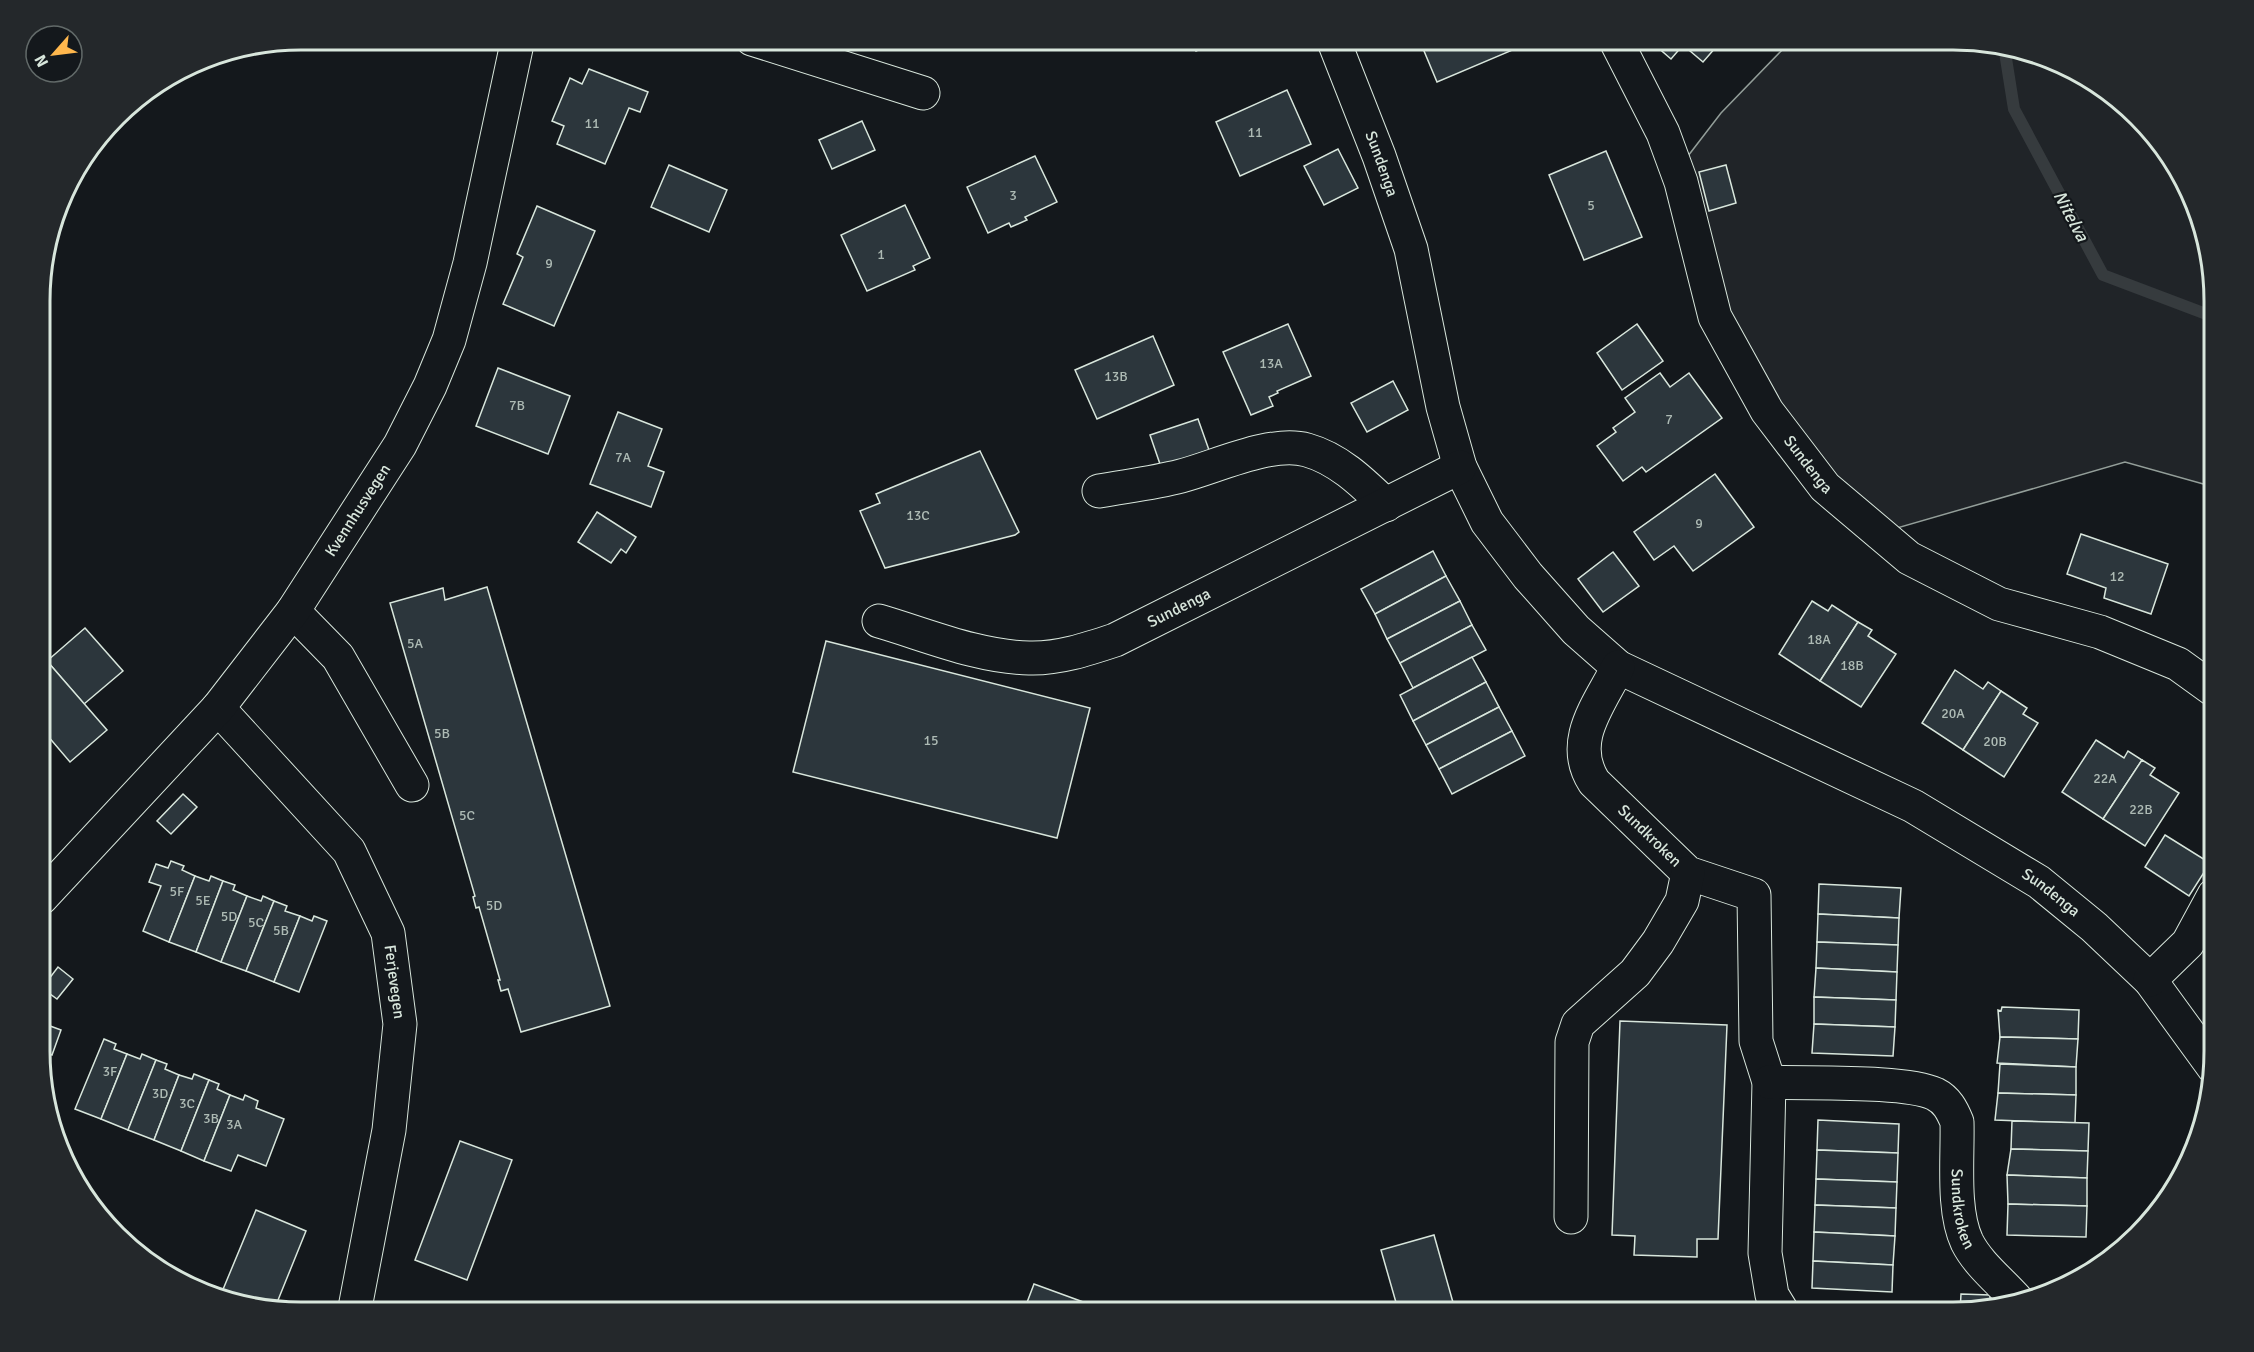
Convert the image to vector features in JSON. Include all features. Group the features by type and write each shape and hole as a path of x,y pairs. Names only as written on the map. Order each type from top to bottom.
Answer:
{"street":[{"name":"Kvennhusvegen","path":"50,888 218,708 293,611 400,445 430,386 449,340 470,263 516,50"},
{"path":"787,50 922,93"},
{"name":"Sundenga","path":"1337,50 1379,156 1411,249 1443,407 1460,467 1487,522 1528,576 1576,630 1618,667 1913,806 2039,882 2094,927 2150,980 2204,1054"},
{"name":"Sundenga","path":"1621,50 1663,133 1681,182 1715,317 1767,411 1825,487 1909,558 1999,604 2100,632 2178,664 2204,683"},
{"path":"1099,491 1180,476 1263,452 1296,449 1307,450 1354,475 1386,505"},
{"name":"Sundenga","path":"879,621 980,651 1029,658 1076,652 1115,640 1460,467"},
{"path":"293,611 338,657 412,785"},
{"name":"Sundkroken","path":"1618,667 1586,729 1582,749 1585,767 1594,782 1688,873 1754,896 1756,1041 1769,1082 1765,1253 1772,1295 1777,1302"},
{"name":"Ferjevegen","path":"218,708 349,851 388,933 400,1024 389,1130 356,1302"},
{"path":"1571,1217 1572,1042 1578,1024 1635,973 1658,942 1682,901 1688,873"},
{"path":"2150,980 2188,943 2204,913"},
{"name":"Sundkroken","path":"1769,1082 1912,1087 1942,1099 1952,1109 1957,1122 1960,1224 1968,1244 1981,1262 2013,1296"}],"shaded area":[{"path":"1782,50 1970,50 2003,54 2065,75 2106,101 2131,123 2162,161 2179,189 2196,235 2204,284 2204,484 2125,462 1873,535 1756,411 1678,169 1721,113"}],"building":[{"path":"1424,50 1512,50 1437,82"},
{"path":"1661,50 1679,50 1671,59"},
{"path":"1689,50 1713,50 1703,62"},
{"path":"589,69 648,92 640,112 629,108 605,164 557,144 564,126 552,121 570,78 582,84"},
{"path":"1287,90 1311,144 1240,176 1216,122"},
{"path":"862,121 875,150 832,169 819,140"},
{"path":"1338,149 1358,188 1324,205 1304,166"},
{"path":"1606,151 1642,237 1584,260 1549,175"},
{"path":"1035,156 1057,202 1025,217 1027,220 1011,227 1009,223 988,233 967,187"},
{"path":"669,165 727,190 709,232 651,207"},
{"path":"1726,165 1736,203 1709,211 1699,172"},
{"path":"905,205 930,258 913,266 915,270 867,291 841,235"},
{"path":"537,206 595,231 554,326 503,304 523,257 517,254"},
{"path":"1288,324 1311,376 1277,391 1278,393 1269,397 1273,406 1251,415 1223,352"},
{"path":"1637,324 1663,361 1622,390 1597,353"},
{"path":"1153,336 1174,385 1097,419 1075,370"},
{"path":"498,368 570,396 548,454 476,426"},
{"path":"1660,373 1670,387 1689,373 1722,418 1646,472 1642,467 1623,481 1597,446 1616,432 1613,428 1635,412 1625,398"},
{"path":"1393,381 1408,410 1367,432 1351,403"},
{"path":"618,412 662,429 648,466 664,472 651,507 590,484"},
{"path":"1198,419 1209,450 1161,467 1150,435"},
{"path":"980,451 1019,532 1015,535 885,568 860,511 880,503 876,494"},
{"path":"1715,474 1754,527 1693,571 1674,546 1654,560 1634,532"},
{"path":"597,512 636,537 626,553 621,549 611,563 578,542"},
{"path":"2081,534 2168,564 2151,614 2104,598 2106,588 2067,574"},
{"path":"1433,551 1446,576 1375,614 1361,589"},
{"path":"1613,552 1639,586 1603,612 1578,579"},
{"path":"1446,576 1460,601 1387,639 1375,614"},
{"path":"487,587 610,1006 521,1032 508,989 501,991 498,980 500,980 479,907 476,908 473,897 475,896 390,603 443,588 445,600"},
{"path":"1460,601 1472,625 1400,663 1387,639"},
{"path":"1812,601 1828,611 1832,605 1858,622 1820,681 1779,654"},
{"path":"1858,622 1872,630 1868,636 1896,654 1861,707 1820,681"},
{"path":"1472,625 1486,650 1413,688 1400,663"},
{"path":"85,628 123,671 84,704 50,664 50,658"},
{"path":"826,641 1090,708 1057,838 793,772"},
{"path":"1472,657 1486,682 1413,721 1400,695"},
{"path":"50,664 107,730 70,762 50,739"},
{"path":"1955,670 1983,689 1988,682 2001,691 1963,750 1922,723"},
{"path":"1486,682 1499,707 1426,745 1413,721"},
{"path":"2001,691 2027,708 2023,714 2038,723 2004,777 1963,750"},
{"path":"1499,707 1512,731 1439,769 1426,745"},
{"path":"1512,731 1525,756 1452,794 1439,769"},
{"path":"2096,740 2124,758 2128,751 2142,760 2103,819 2062,792"},
{"path":"2142,760 2155,768 2150,775 2179,793 2145,846 2103,819"},
{"path":"183,794 197,807 171,834 157,821"},
{"path":"2165,835 2204,859 2204,872 2189,896 2145,867"},
{"path":"171,861 184,866 182,870 195,876 169,942 143,931 161,886 149,882 156,864 168,868"},
{"path":"195,876 209,881 211,876 223,881 196,952 169,942"},
{"path":"223,881 235,885 233,890 247,896 221,962 196,952"},
{"path":"1819,884 1901,888 1899,918 1818,914"},
{"path":"247,896 261,901 263,896 274,901 246,971 221,962"},
{"path":"274,901 287,906 285,911 300,916 274,982 246,971"},
{"path":"1818,914 1899,918 1898,945 1817,942"},
{"path":"300,916 312,921 314,916 327,921 299,992 274,982"},
{"path":"1817,942 1898,945 1897,972 1816,968"},
{"path":"58,967 73,979 57,999 50,994 50,978"},
{"path":"1816,968 1897,972 1896,1000 1814,997"},
{"path":"1814,997 1896,1000 1895,1027 1814,1024"},
{"path":"2002,1007 2079,1010 2078,1039 2000,1037 1998,1010 2001,1011"},
{"path":"1620,1021 1727,1025 1718,1239 1697,1239 1697,1257 1634,1255 1635,1236 1612,1235"},
{"path":"1814,1024 1895,1027 1893,1056 1812,1053"},
{"path":"50,1026 61,1030 52,1055 50,1054"},
{"path":"2000,1037 2078,1039 2076,1067 1997,1063"},
{"path":"104,1039 116,1044 114,1049 127,1054 101,1119 75,1109"},
{"path":"127,1054 140,1059 142,1054 156,1060 128,1130 101,1119"},
{"path":"156,1060 167,1064 165,1069 179,1075 154,1140 128,1130"},
{"path":"2000,1064 2076,1067 2076,1095 1998,1093"},
{"path":"194,1074 209,1080 181,1151 154,1140 179,1075 192,1079"},
{"path":"209,1080 219,1084 217,1089 230,1095 204,1161 181,1151"},
{"path":"1998,1093 2076,1095 2075,1123 1995,1120"},
{"path":"230,1095 243,1100 245,1095 258,1101 256,1108 284,1119 266,1166 238,1155 231,1171 204,1161"},
{"path":"1818,1120 1899,1124 1898,1153 1817,1150"},
{"path":"2012,1121 2089,1123 2088,1151 2011,1149"},
{"path":"460,1141 512,1160 467,1280 415,1260"},
{"path":"2011,1149 2088,1151 2087,1178 2007,1175"},
{"path":"1817,1150 1898,1153 1897,1182 1816,1179"},
{"path":"2007,1175 2087,1178 2087,1206 2008,1204"},
{"path":"1816,1179 1897,1182 1896,1208 1815,1205"},
{"path":"2008,1204 2087,1206 2086,1237 2007,1235"},
{"path":"1815,1205 1896,1208 1895,1236 1814,1232"},
{"path":"256,1210 306,1231 278,1301 251,1298 223,1290"},
{"path":"1814,1232 1895,1236 1893,1265 1813,1261"},
{"path":"1434,1235 1453,1302 1396,1302 1381,1250"},
{"path":"1813,1261 1893,1265 1892,1292 1812,1288"},
{"path":"1034,1284 1083,1302 1027,1302"},
{"path":"1961,1294 1990,1295 1990,1300 1961,1302"}],"waterway":[{"name":"Nitelva","path":"2005,55 2014,109 2103,275 2204,313"}]}
